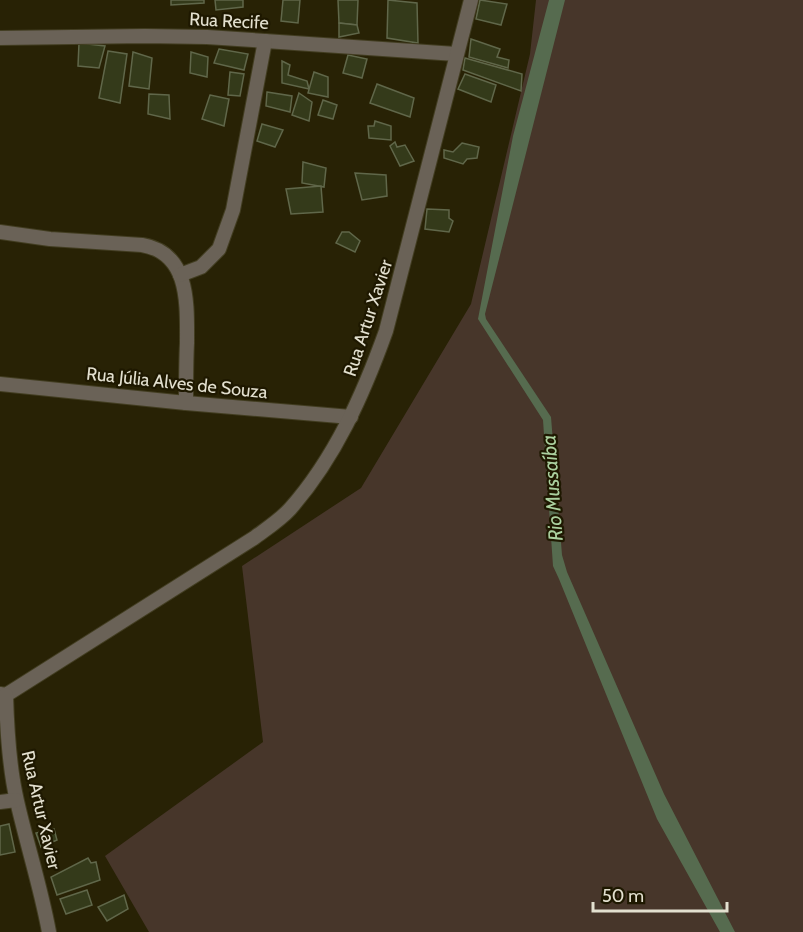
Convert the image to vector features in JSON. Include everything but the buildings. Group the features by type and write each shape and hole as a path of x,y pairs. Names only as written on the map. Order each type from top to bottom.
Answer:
{"street":[{"name":"Rua Artur Xavier","path":"48,932 41,890 16,800 3,695 254,538 288,510 320,470 351,417 386,332 471,0"},
{"name":"Rua Recife","path":"0,38 145,36 265,41 456,54"},
{"path":"180,274 201,267 219,249 233,210 265,41"},
{"path":"0,232 155,247 168,256 180,274 187,312 186,403"},
{"name":"Rua Júlia Alves de Souza","path":"0,384 351,417"},
{"path":"0,802 16,800"}],"shaded area":[{"path":"536,0 803,0 803,932 149,932 105,856 263,742 242,566 361,488 471,304 530,54"}],"water":[{"name":"Rio Mussaíba","path":"549,0 565,0 485,314 486,319 551,417 562,555 567,572 664,794 735,932 720,932 657,819 553,566 543,420 478,319 513,136"}]}
